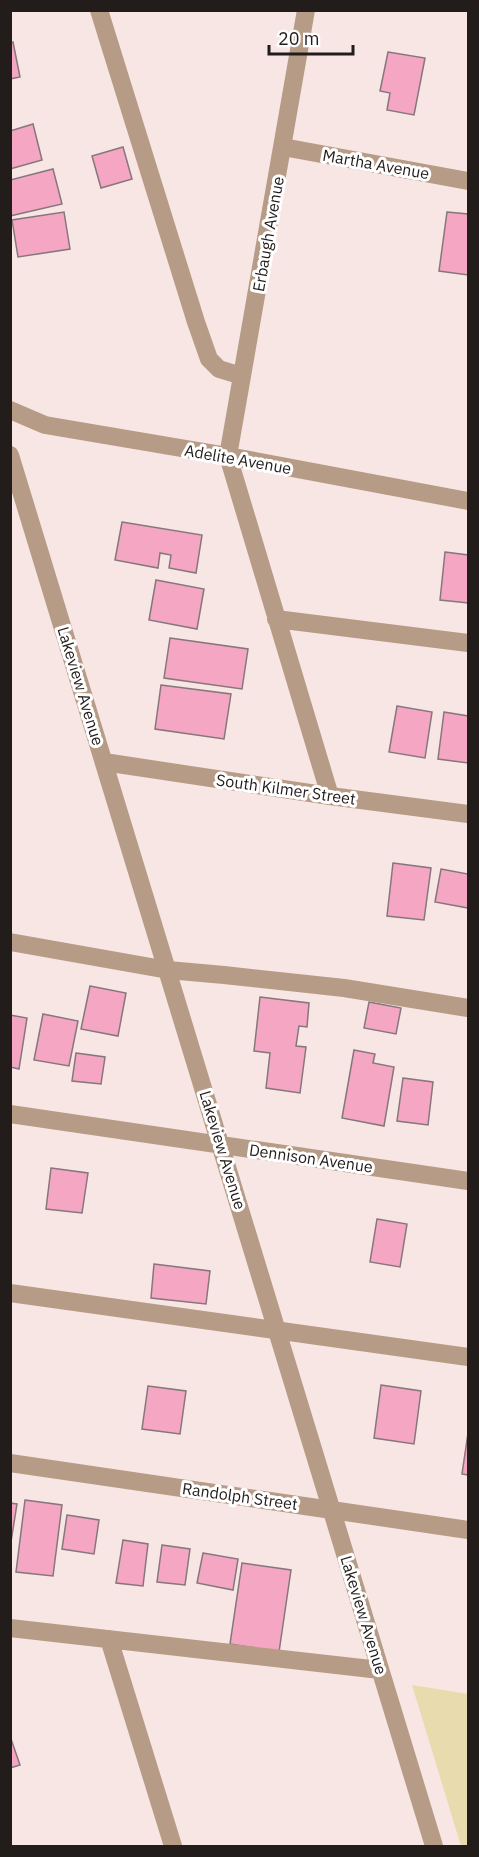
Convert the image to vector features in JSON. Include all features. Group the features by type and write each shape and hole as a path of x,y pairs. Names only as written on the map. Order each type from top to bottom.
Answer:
{"street":[{"path":"99,10 209,359 219,369 242,376"},
{"name":"Erbaugh Avenue","path":"228,456 306,10"},
{"name":"Martha Avenue","path":"283,147 468,181"},
{"name":"Adelite Avenue","path":"10,410 45,425 228,456 468,501"},
{"name":"Lakeview Avenue","path":"10,455 434,1846"},
{"path":"228,456 330,796"},
{"path":"276,619 468,643"},
{"name":"South Kilmer Street","path":"104,762 468,814"},
{"path":"10,942 168,970 344,988 468,1008"},
{"name":"Dennison Avenue","path":"10,1113 468,1181"},
{"path":"10,1293 468,1357"},
{"name":"Randolph Street","path":"10,1463 468,1530"},
{"path":"10,1628 381,1670"},
{"path":"109,1639 173,1846"}],"shaded area":[{"path":"412,1685 468,1694 468,1846 461,1846"}],"building":[{"path":"13,42 20,77 10,79 10,43"},
{"path":"388,52 425,58 414,115 387,110 390,93 380,91"},
{"path":"33,124 42,160 10,169 10,131"},
{"path":"123,147 132,179 101,188 92,156"},
{"path":"53,169 62,204 10,216 10,180"},
{"path":"64,212 70,249 18,257 12,220"},
{"path":"447,212 468,214 468,275 439,271"},
{"path":"122,522 202,535 196,573 169,568 171,555 160,553 158,568 115,560"},
{"path":"445,552 468,555 468,603 440,600"},
{"path":"156,580 204,589 197,629 149,620"},
{"path":"170,638 248,649 242,689 164,678"},
{"path":"161,685 231,694 224,739 155,729"},
{"path":"397,706 432,712 425,758 389,752"},
{"path":"444,712 468,716 468,763 438,759"},
{"path":"393,863 431,868 424,920 387,916"},
{"path":"441,869 468,874 468,908 435,902"},
{"path":"90,986 126,993 118,1036 81,1029"},
{"path":"260,997 309,1003 307,1027 299,1026 296,1046 306,1047 300,1093 266,1088 270,1053 254,1051"},
{"path":"369,1002 401,1008 396,1034 364,1028"},
{"path":"43,1014 78,1021 69,1066 34,1060"},
{"path":"10,1015 27,1018 19,1069 10,1067"},
{"path":"354,1050 375,1054 373,1063 394,1067 384,1126 342,1118"},
{"path":"76,1053 105,1057 101,1084 72,1081"},
{"path":"403,1078 433,1082 428,1125 397,1121"},
{"path":"51,1168 88,1173 82,1213 46,1209"},
{"path":"377,1219 407,1224 400,1267 370,1262"},
{"path":"154,1264 210,1271 206,1304 151,1298"},
{"path":"381,1385 421,1391 414,1444 374,1438"},
{"path":"148,1386 186,1391 180,1434 142,1429"},
{"path":"468,1433 468,1475 462,1474"},
{"path":"25,1500 62,1505 53,1576 16,1572"},
{"path":"10,1503 17,1504 10,1548"},
{"path":"67,1515 99,1520 94,1554 62,1549"},
{"path":"123,1540 148,1544 143,1586 116,1583"},
{"path":"162,1545 190,1549 185,1585 157,1582"},
{"path":"203,1553 238,1559 233,1590 197,1583"},
{"path":"242,1563 291,1570 279,1652 230,1644"},
{"path":"10,1736 20,1765 10,1768"}]}
